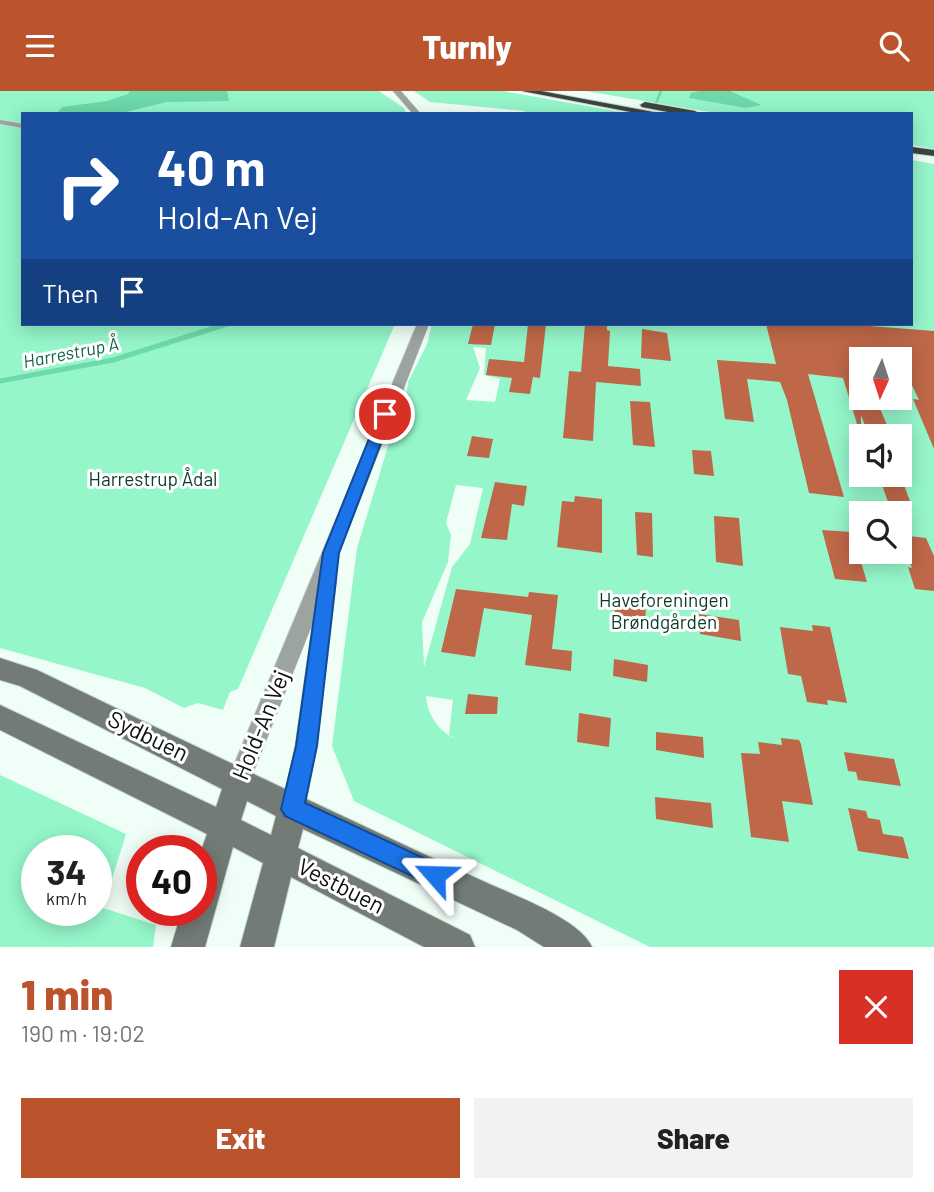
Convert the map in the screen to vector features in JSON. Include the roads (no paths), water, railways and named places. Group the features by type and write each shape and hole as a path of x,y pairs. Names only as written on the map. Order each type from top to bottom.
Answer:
{"highway":[{"path":"526,91 647,112"},
{"path":"563,91 684,112"},
{"path":"913,150 934,153"},
{"path":"913,156 934,159"}],"street":[{"path":"397,91 415,112"},
{"path":"0,122 21,126"},
{"name":"Hold-An Vej","path":"217,846 239,781 368,454 422,326"},
{"name":"Hold-An Vej","path":"257,947 293,809 306,746 331,553"},
{"name":"Sydbuen","path":"0,669 28,678 293,809"},
{"path":"0,717 223,826"},
{"path":"293,809 528,919 575,947"},
{"name":"Vestbuen","path":"223,826 458,947"},
{"path":"188,947 194,926"}],"waterway":[{"name":"Harrestrup Å","path":"656,103 661,91"},
{"name":"Harrestrup Å","path":"0,381 113,360 221,326"}],"park label":[{"name":"Harrestrup Ådal","path":"153,479"},
{"name":"Haveforeningen Brøndgården","path":"664,611"}]}
